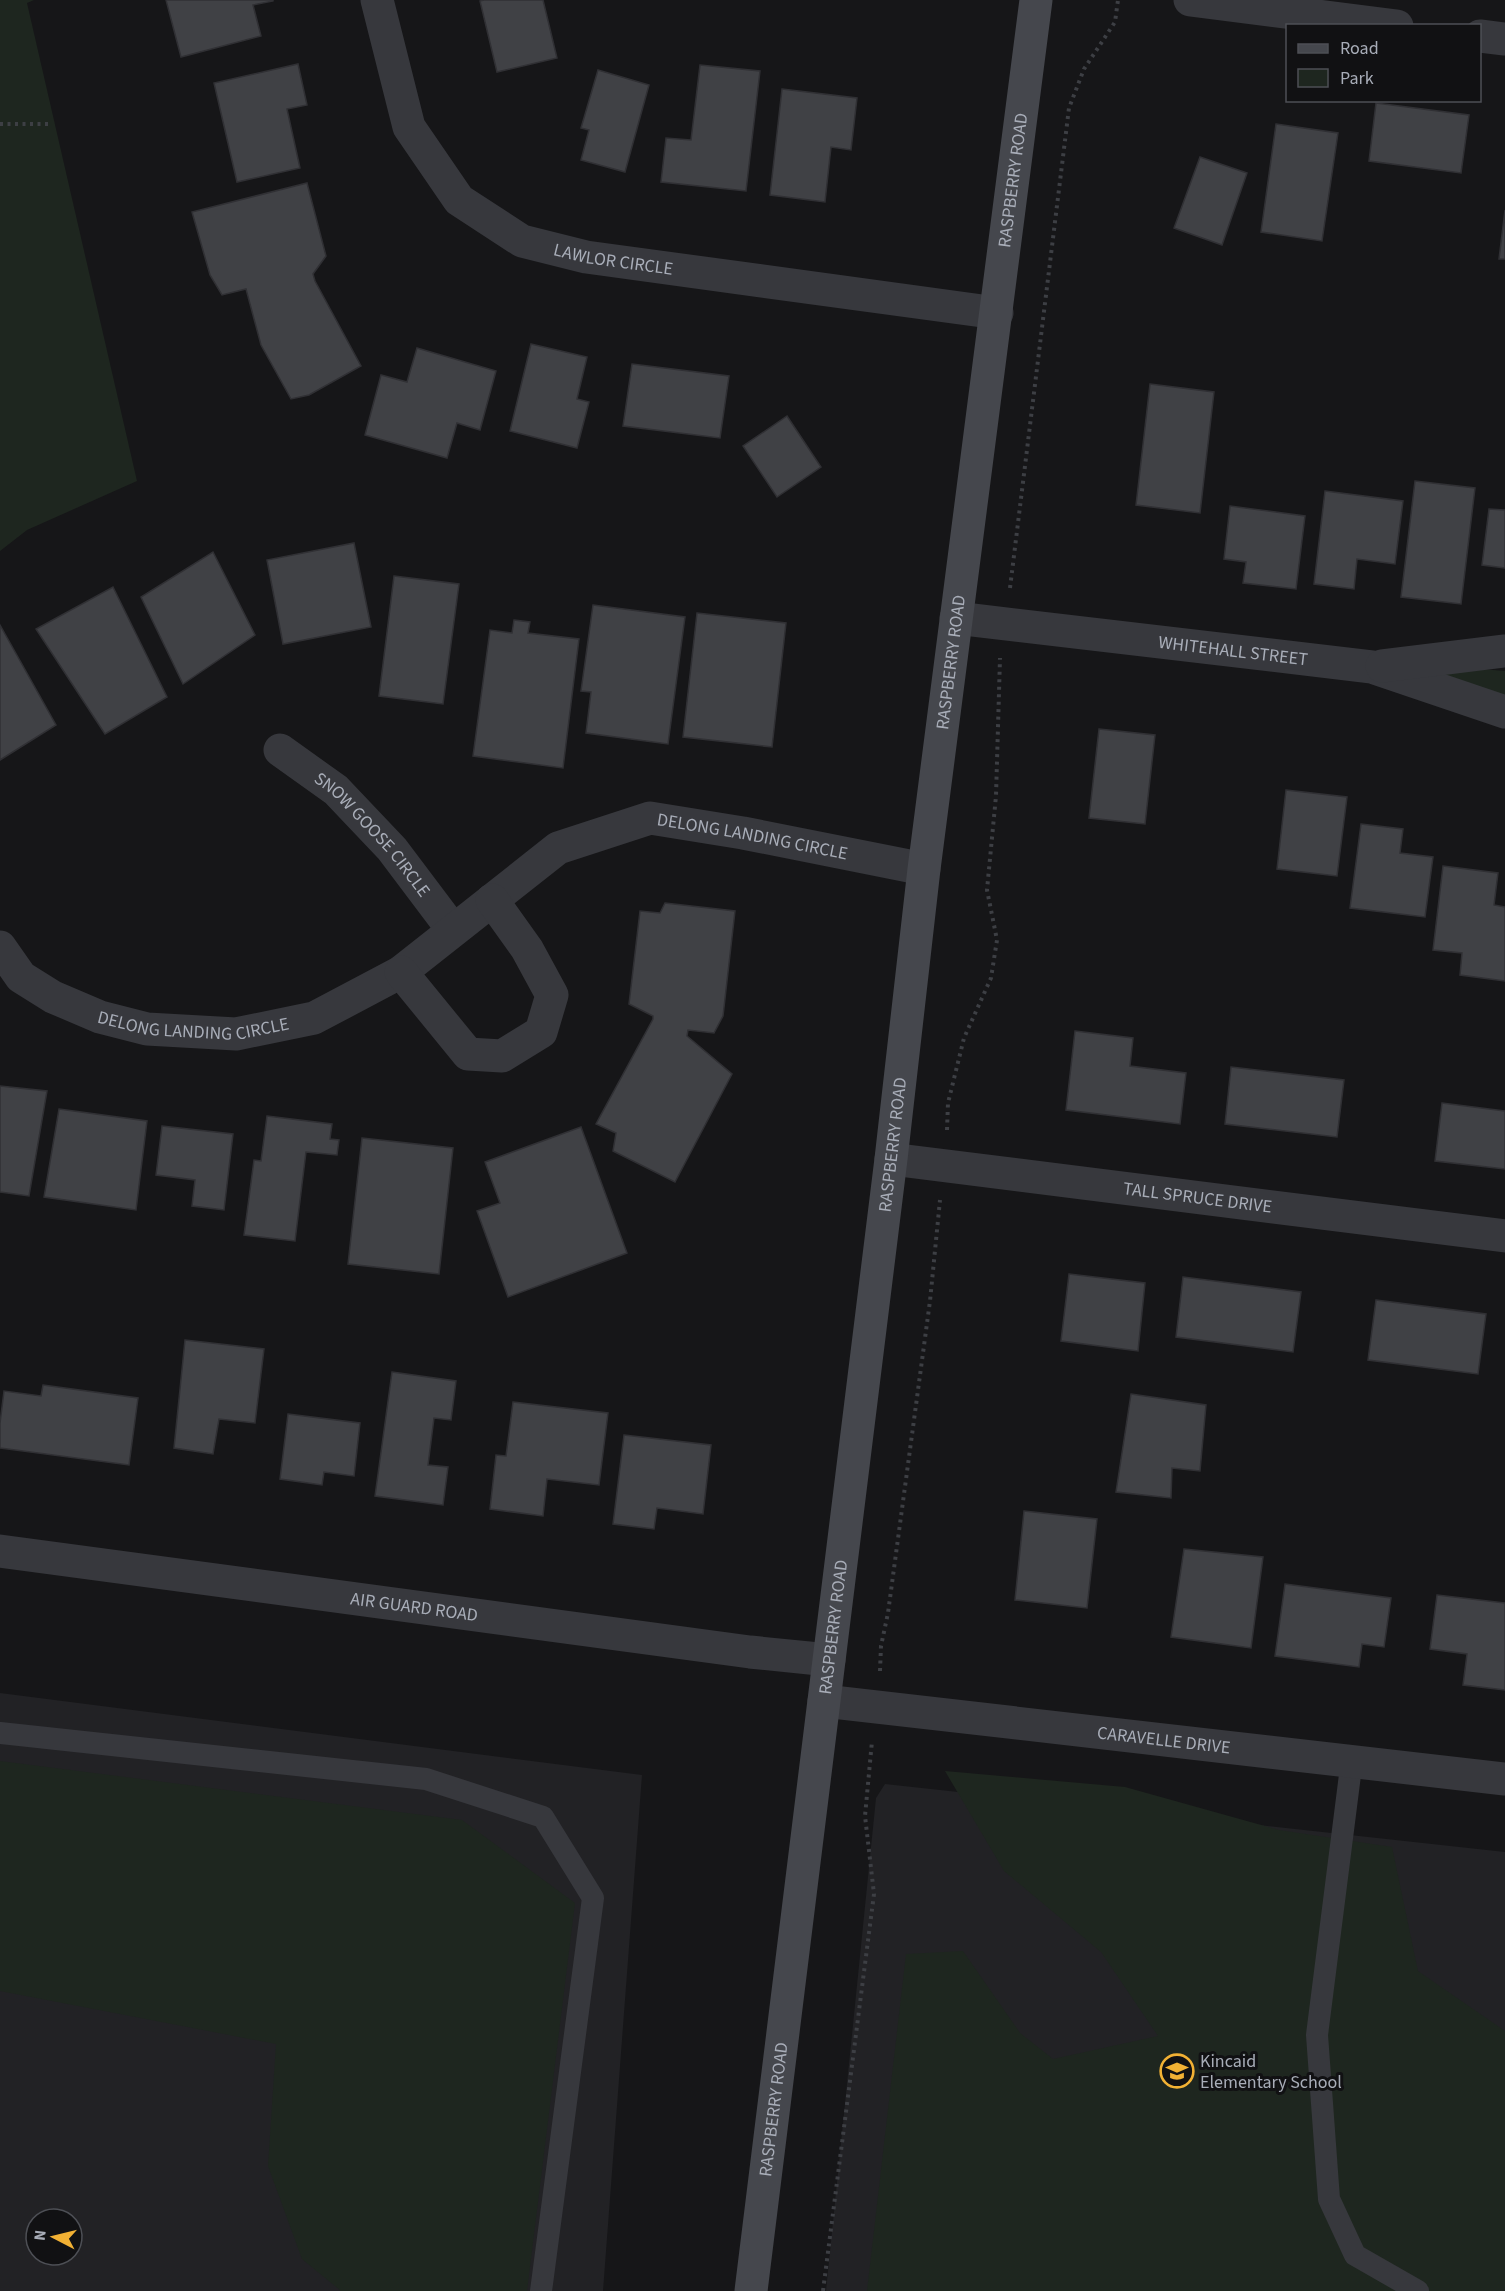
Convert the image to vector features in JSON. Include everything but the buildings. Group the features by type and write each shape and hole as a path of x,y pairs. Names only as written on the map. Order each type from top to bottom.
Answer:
{"main road":[{"name":"RASPBERRY ROAD","path":"751,2291 891,1159 924,869 1036,0"}],"street":[{"name":"LAWLOR CIRCLE","path":"377,0 409,127 459,200 522,241 586,257 997,313"},
{"path":"1190,0 1381,24"},
{"path":"1481,36 1505,39"},
{"name":"WHITEHALL STREET","path":"956,618 1372,667 1505,712"},
{"path":"1372,667 1505,651"},
{"name":"SNOW GOOSE CIRCLE","path":"280,750 336,790 392,849 453,930"},
{"name":"DELONG LANDING CIRCLE","path":"0,946 21,977 53,996 100,1017 147,1029 236,1034 315,1018 400,972 558,848 650,818 743,833 924,869"},
{"path":"400,972 468,1054 502,1056 541,1032 552,995 527,949 492,900"},
{"name":"TALL SPRUCE DRIVE","path":"891,1159 1505,1236"},
{"name":"AIR GUARD ROAD","path":"0,1551 738,1650 828,1660"},
{"name":"CARAVELLE DRIVE","path":"824,1701 1505,1779"}],"lane":[{"path":"0,1733 426,1779 543,1817 593,1898 542,2291"},
{"path":"1352,1760 1317,2035 1329,2199 1355,2255 1418,2291"}],"path":[{"path":"0,124 48,124"}],"shaded area":[{"path":"0,1693 642,1775 603,2291 0,2291"},
{"name":"Kincaid Elementary School","path":"885,1784 1505,1852 1505,2291 826,2291 876,1798"}],"green space":[{"path":"0,0 34,0 27,3 137,481 27,530 0,551"},
{"path":"1447,666 1505,671 1505,701 1432,679"},
{"path":"0,1761 462,1820 575,1903 527,2291 341,2291 302,2259 268,2166 276,2044 0,1991"},
{"name":"Kincaid Elementary School","path":"945,1771 1125,1787 1279,1830 1392,1847 1418,1971 1505,2031 1505,2291 867,2291 906,1954 963,1951 1020,2033 1053,2059 1158,2036 1101,1952 1004,1871"}],"place":[{"name":"Kincaid Elementary School","path":"1177,2071"}]}
